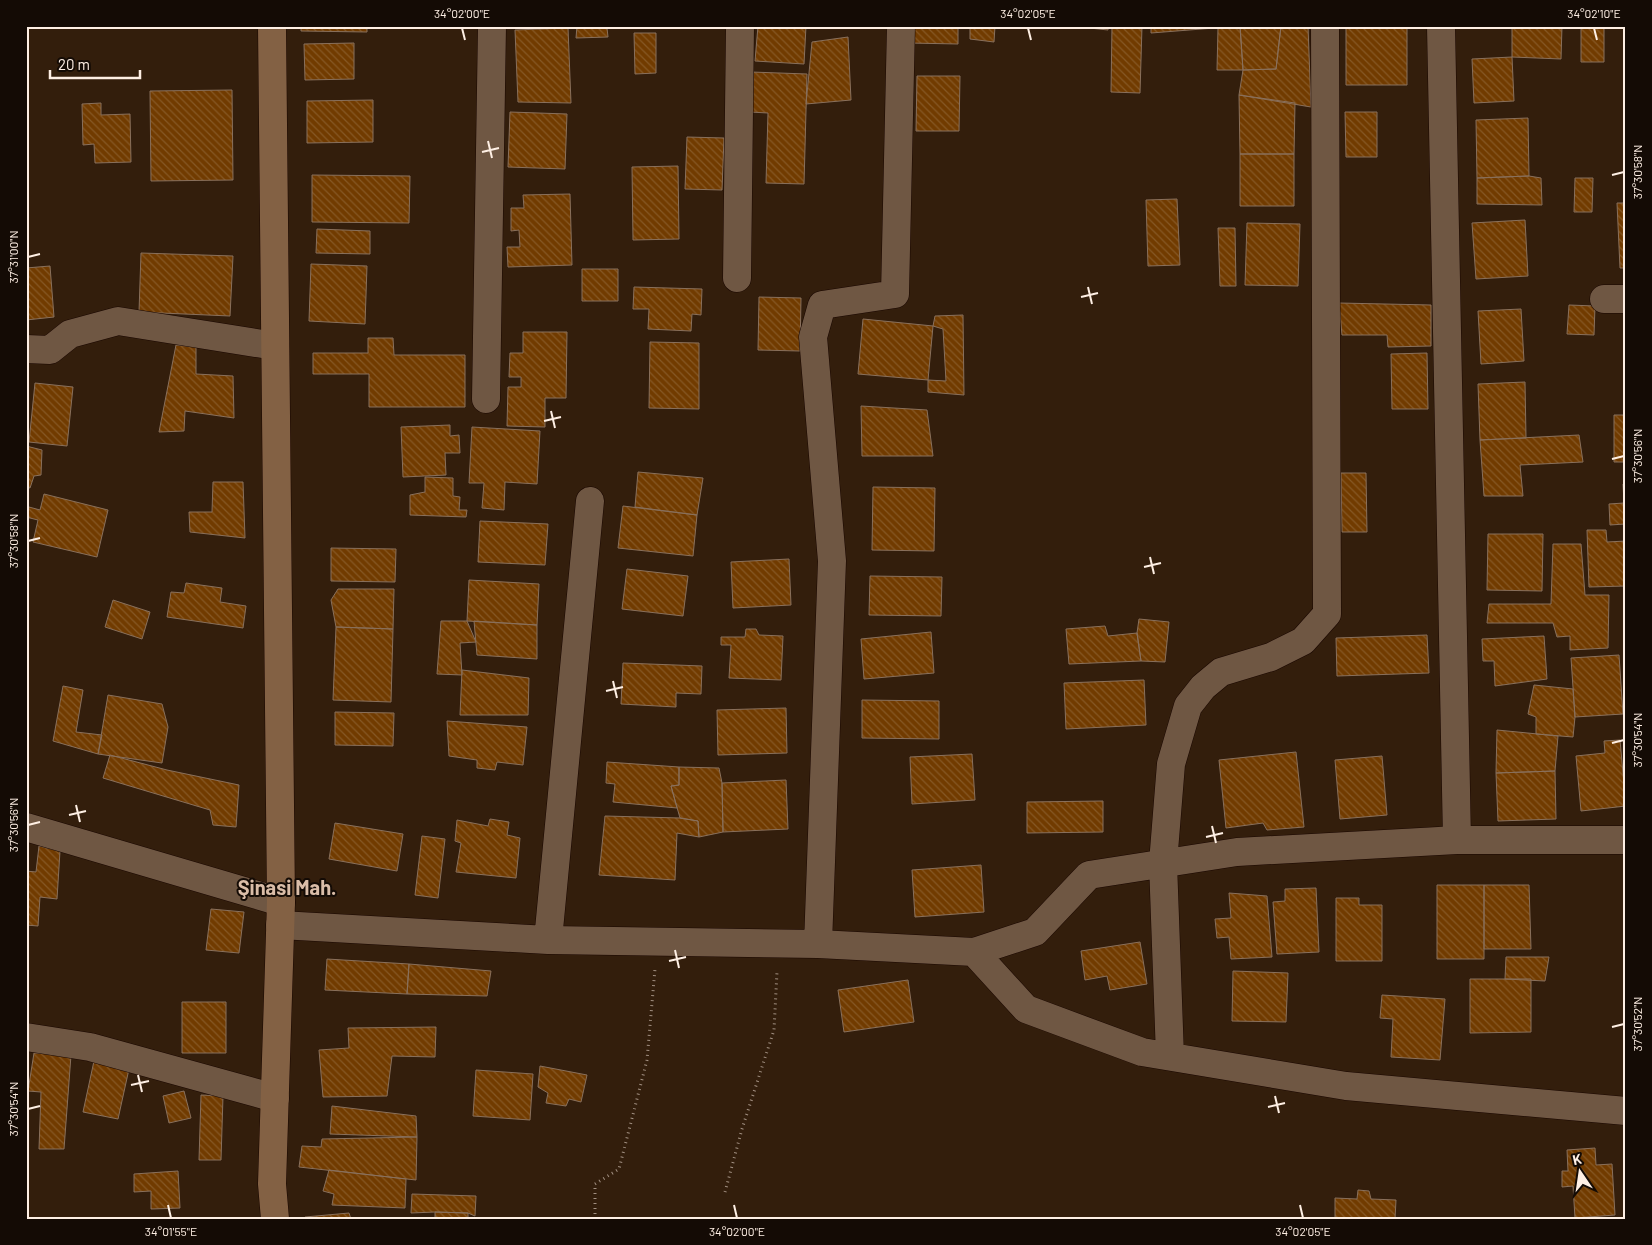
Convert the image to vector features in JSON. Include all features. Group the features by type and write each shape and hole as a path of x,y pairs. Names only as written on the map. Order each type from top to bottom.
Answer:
{"main road":[{"path":"272,26 281,914 272,1184 275,1219"}],"street":[{"path":"486,399 492,26"},
{"path":"737,278 740,26"},
{"path":"818,944 832,561 814,337 822,305 895,294 901,26"},
{"path":"1170,1056 1163,863 1171,764 1188,706 1203,687 1221,672 1271,657 1303,641 1327,614 1325,26"},
{"path":"1441,26 1457,840"},
{"path":"26,349 50,350 70,334 118,321 275,346"},
{"path":"548,940 590,501"},
{"path":"26,827 281,914 548,940 818,944 974,952 1035,932 1089,875 1237,852 1457,840 1626,840"},
{"path":"974,952 1026,1010 1142,1052 1346,1086 1626,1111"},
{"path":"26,1037 90,1046 275,1098"}],"path":[{"path":"595,1219 595,1184 619,1169 646,1060 657,942"},
{"path":"725,1192 742,1129 774,1030 778,944"}],"building":[{"path":"301,26 367,26 367,32 301,31"},
{"path":"577,26 625,26 607,28 608,37 576,38"},
{"path":"758,26 806,26 804,64 755,61"},
{"path":"910,26 958,26 958,44 909,43"},
{"path":"970,26 995,26 994,42 970,39"},
{"path":"1071,26 1108,26 1108,30"},
{"path":"1112,26 1142,26 1140,93 1111,92"},
{"path":"1151,26 1240,26 1151,33"},
{"path":"1240,26 1243,70 1217,70 1218,28"},
{"path":"1240,26 1281,26 1276,69 1243,70"},
{"path":"1281,26 1308,26 1311,107 1239,95 1243,70 1276,69"},
{"path":"1346,26 1407,26 1407,85 1346,85"},
{"path":"1512,26 1562,26 1561,59 1512,57"},
{"path":"1581,26 1604,26 1604,62 1581,62"},
{"path":"568,28 571,103 518,102 515,30"},
{"path":"634,33 656,33 656,73 635,74"},
{"path":"848,37 851,100 806,104 812,42"},
{"path":"354,43 354,79 305,80 304,44"},
{"path":"1512,57 1514,101 1474,103 1472,59"},
{"path":"751,72 807,74 804,184 766,183 768,113 750,112"},
{"path":"917,76 960,76 959,131 916,131"},
{"path":"232,90 233,180 151,181 150,91"},
{"path":"1239,95 1295,103 1294,154 1240,154"},
{"path":"373,100 373,142 307,143 307,101"},
{"path":"101,103 101,115 130,114 131,162 95,163 94,144 83,145 82,104"},
{"path":"510,112 567,114 565,169 508,167"},
{"path":"1345,112 1377,112 1377,157 1346,157"},
{"path":"1528,118 1529,176 1477,178 1476,120"},
{"path":"687,137 724,138 722,190 685,189"},
{"path":"1240,154 1294,154 1294,206 1240,206"},
{"path":"678,166 679,239 633,240 632,167"},
{"path":"312,175 410,176 409,223 312,222"},
{"path":"1529,176 1541,178 1542,205 1477,204 1477,178"},
{"path":"1575,178 1593,178 1592,212 1574,212"},
{"path":"570,194 572,265 508,267 507,247 520,247 519,230 511,231 511,208 524,208 523,195"},
{"path":"1177,199 1180,265 1148,266 1146,200"},
{"path":"1617,203 1626,203 1626,268 1620,268"},
{"path":"1525,220 1528,276 1476,279 1472,223"},
{"path":"1247,223 1300,224 1298,286 1245,285"},
{"path":"1218,228 1235,228 1236,286 1220,286"},
{"path":"317,229 370,231 370,254 316,253"},
{"path":"141,253 233,256 230,316 139,312"},
{"path":"311,264 367,266 365,324 309,321"},
{"path":"50,266 54,317 26,320 26,268"},
{"path":"582,269 618,269 618,301 582,301"},
{"path":"634,287 702,289 701,315 692,314 691,331 648,329 649,309 633,309"},
{"path":"759,297 801,298 800,351 758,350"},
{"path":"1339,303 1431,305 1431,346 1388,347 1387,335 1342,335"},
{"path":"1569,305 1595,306 1594,335 1567,334"},
{"path":"1521,309 1524,361 1481,364 1478,311"},
{"path":"963,315 964,395 928,392 928,380 946,381 943,329 933,326 935,316"},
{"path":"863,319 933,326 928,380 858,374"},
{"path":"523,332 567,332 566,398 545,398 545,427 507,426 508,387 521,387 521,377 509,377 510,353 523,353"},
{"path":"368,338 393,338 394,355 465,355 465,407 369,407 369,374 313,374 313,353 368,353"},
{"path":"650,342 699,343 699,409 649,408"},
{"path":"176,345 196,347 196,374 233,376 234,418 185,411 184,431 159,432"},
{"path":"1427,353 1428,409 1392,409 1391,354"},
{"path":"1525,382 1526,438 1480,440 1478,384"},
{"path":"35,383 73,387 67,446 29,442"},
{"path":"861,406 927,410 933,456 862,456"},
{"path":"1614,415 1626,415 1626,462 1614,462"},
{"path":"450,425 450,436 459,435 460,453 445,453 446,475 403,477 401,427"},
{"path":"472,427 540,431 537,484 505,482 504,510 482,508 484,483 469,483"},
{"path":"1579,435 1583,462 1520,465 1523,496 1484,496 1480,440"},
{"path":"26,446 42,450 41,475 34,476 30,488 26,487"},
{"path":"638,472 703,478 697,515 635,507"},
{"path":"1341,473 1366,473 1367,532 1342,532"},
{"path":"425,477 453,478 453,496 460,497 459,510 467,510 466,517 410,515 410,495 425,492"},
{"path":"213,482 243,482 245,538 190,532 189,512 212,512"},
{"path":"1623,484 1626,484 1626,535 1625,524 1610,525 1609,504 1624,503"},
{"path":"873,487 935,488 934,551 872,550"},
{"path":"44,494 108,510 97,557 33,542 38,520 26,517 29,507 40,510"},
{"path":"623,506 697,515 693,556 618,548"},
{"path":"480,521 548,524 545,565 478,562"},
{"path":"1587,530 1606,530 1607,542 1626,541 1626,586 1589,587"},
{"path":"1488,534 1543,534 1542,591 1487,590"},
{"path":"1553,544 1581,544 1585,595 1609,595 1608,648 1570,650 1570,636 1557,637 1553,623 1487,623 1489,604 1551,604"},
{"path":"331,548 396,549 395,582 331,581"},
{"path":"789,559 791,605 733,608 731,562"},
{"path":"627,569 688,576 683,616 622,609"},
{"path":"870,576 942,577 941,616 869,615"},
{"path":"469,580 539,584 537,625 467,621"},
{"path":"186,583 222,588 220,602 246,606 243,628 167,617 171,592 184,593"},
{"path":"338,589 394,589 393,629 336,627 331,600"},
{"path":"113,600 150,612 142,639 105,627"},
{"path":"1139,619 1169,622 1165,662 1141,661 1137,633"},
{"path":"441,621 467,621 476,642 460,643 462,675 437,674"},
{"path":"474,621 537,625 537,659 477,655"},
{"path":"1105,626 1108,636 1137,633 1141,661 1069,664 1066,629"},
{"path":"336,627 393,629 391,702 333,700"},
{"path":"746,629 756,629 759,635 783,636 781,680 729,678 731,645 721,645 721,637 745,637"},
{"path":"931,632 934,673 864,679 861,639"},
{"path":"1427,635 1429,673 1337,676 1336,638"},
{"path":"1544,636 1547,679 1495,686 1494,661 1483,661 1482,639"},
{"path":"1619,655 1623,714 1575,717 1571,658"},
{"path":"623,663 702,666 701,694 676,693 676,707 621,704"},
{"path":"462,670 529,678 528,715 460,715"},
{"path":"1144,680 1146,725 1066,729 1064,683"},
{"path":"1534,685 1573,689 1575,717 1573,737 1536,734 1536,717 1528,714"},
{"path":"63,686 83,690 76,732 102,735 98,754 53,741"},
{"path":"108,695 162,704 168,727 162,763 98,754"},
{"path":"862,700 939,701 939,739 862,738"},
{"path":"786,708 787,753 718,755 717,710"},
{"path":"335,712 394,713 393,746 335,745"},
{"path":"447,721 527,727 523,765 497,762 495,770 477,768 477,760 449,756"},
{"path":"1497,730 1558,736 1555,771 1496,773"},
{"path":"1620,740 1626,806 1581,811 1576,756 1605,753 1604,741"},
{"path":"1296,752 1304,827 1267,830 1263,823 1226,828 1219,760"},
{"path":"972,754 975,800 912,804 910,757"},
{"path":"110,755 167,770 239,785 236,827 213,825 210,810 103,778"},
{"path":"1382,756 1387,815 1340,819 1335,760"},
{"path":"607,762 679,767 679,785 671,786 677,808 613,802 615,784 606,783"},
{"path":"679,767 719,768 722,783 723,832 699,837 698,821 680,818 671,786 679,785"},
{"path":"1555,771 1556,819 1498,821 1496,773"},
{"path":"786,780 788,829 723,832 722,783"},
{"path":"1103,801 1103,832 1027,833 1027,802"},
{"path":"605,816 680,818 698,821 699,837 677,833 675,880 599,875"},
{"path":"490,819 509,822 507,835 520,838 516,878 456,872 461,843 455,841 457,820 488,826"},
{"path":"335,823 403,834 397,871 329,859"},
{"path":"422,836 445,839 438,898 415,895"},
{"path":"39,846 60,851 57,899 40,897 38,926 26,925 26,871 36,872"},
{"path":"981,865 984,912 915,917 912,870"},
{"path":"1437,885 1484,885 1484,959 1437,959"},
{"path":"1484,885 1529,885 1531,949 1484,949"},
{"path":"1316,888 1319,952 1277,954 1273,902 1285,901 1285,889"},
{"path":"1229,893 1267,896 1272,957 1231,959 1229,937 1217,938 1215,919 1231,918"},
{"path":"1336,898 1359,898 1359,905 1382,905 1382,961 1336,961"},
{"path":"211,909 244,912 239,953 206,950"},
{"path":"1140,942 1147,984 1110,990 1107,976 1085,980 1081,951"},
{"path":"1506,957 1549,957 1545,981 1505,979"},
{"path":"327,959 409,964 407,994 325,990"},
{"path":"409,964 491,971 487,996 407,994"},
{"path":"1233,971 1288,973 1286,1022 1232,1021"},
{"path":"1470,979 1531,979 1531,1032 1470,1033"},
{"path":"908,980 914,1022 844,1032 838,990"},
{"path":"1382,995 1445,999 1440,1060 1391,1057 1393,1019 1380,1018"},
{"path":"182,1002 226,1002 226,1053 182,1053"},
{"path":"436,1027 435,1057 392,1056 387,1096 323,1097 319,1050 349,1048 348,1028"},
{"path":"34,1053 71,1055 64,1149 39,1149 41,1092 28,1091"},
{"path":"94,1061 129,1069 118,1119 83,1112"},
{"path":"540,1066 587,1075 581,1102 569,1099 566,1106 546,1103 548,1093 538,1087"},
{"path":"476,1070 533,1074 530,1120 473,1116"},
{"path":"184,1091 191,1118 169,1123 163,1096"},
{"path":"201,1095 223,1096 221,1160 199,1160"},
{"path":"332,1106 416,1116 417,1137 330,1134"},
{"path":"417,1137 416,1180 299,1167 302,1146 321,1147 322,1139"},
{"path":"1595,1148 1596,1165 1612,1164 1615,1215 1575,1218 1573,1186 1562,1187 1562,1171 1568,1171 1567,1150"},
{"path":"329,1170 406,1179 405,1208 332,1205 334,1194 323,1191"},
{"path":"178,1171 180,1208 151,1209 151,1191 134,1192 134,1174"},
{"path":"1358,1190 1369,1191 1371,1199 1396,1200 1395,1219 1335,1219 1335,1198 1357,1199"},
{"path":"412,1194 476,1196 475,1216 468,1213 411,1213"},
{"path":"435,1212 468,1213 468,1219 435,1219"},
{"path":"349,1213 351,1219 305,1219 305,1217"}],"district":[{"name":"Şinasi Mah.","path":"287,888"}]}
